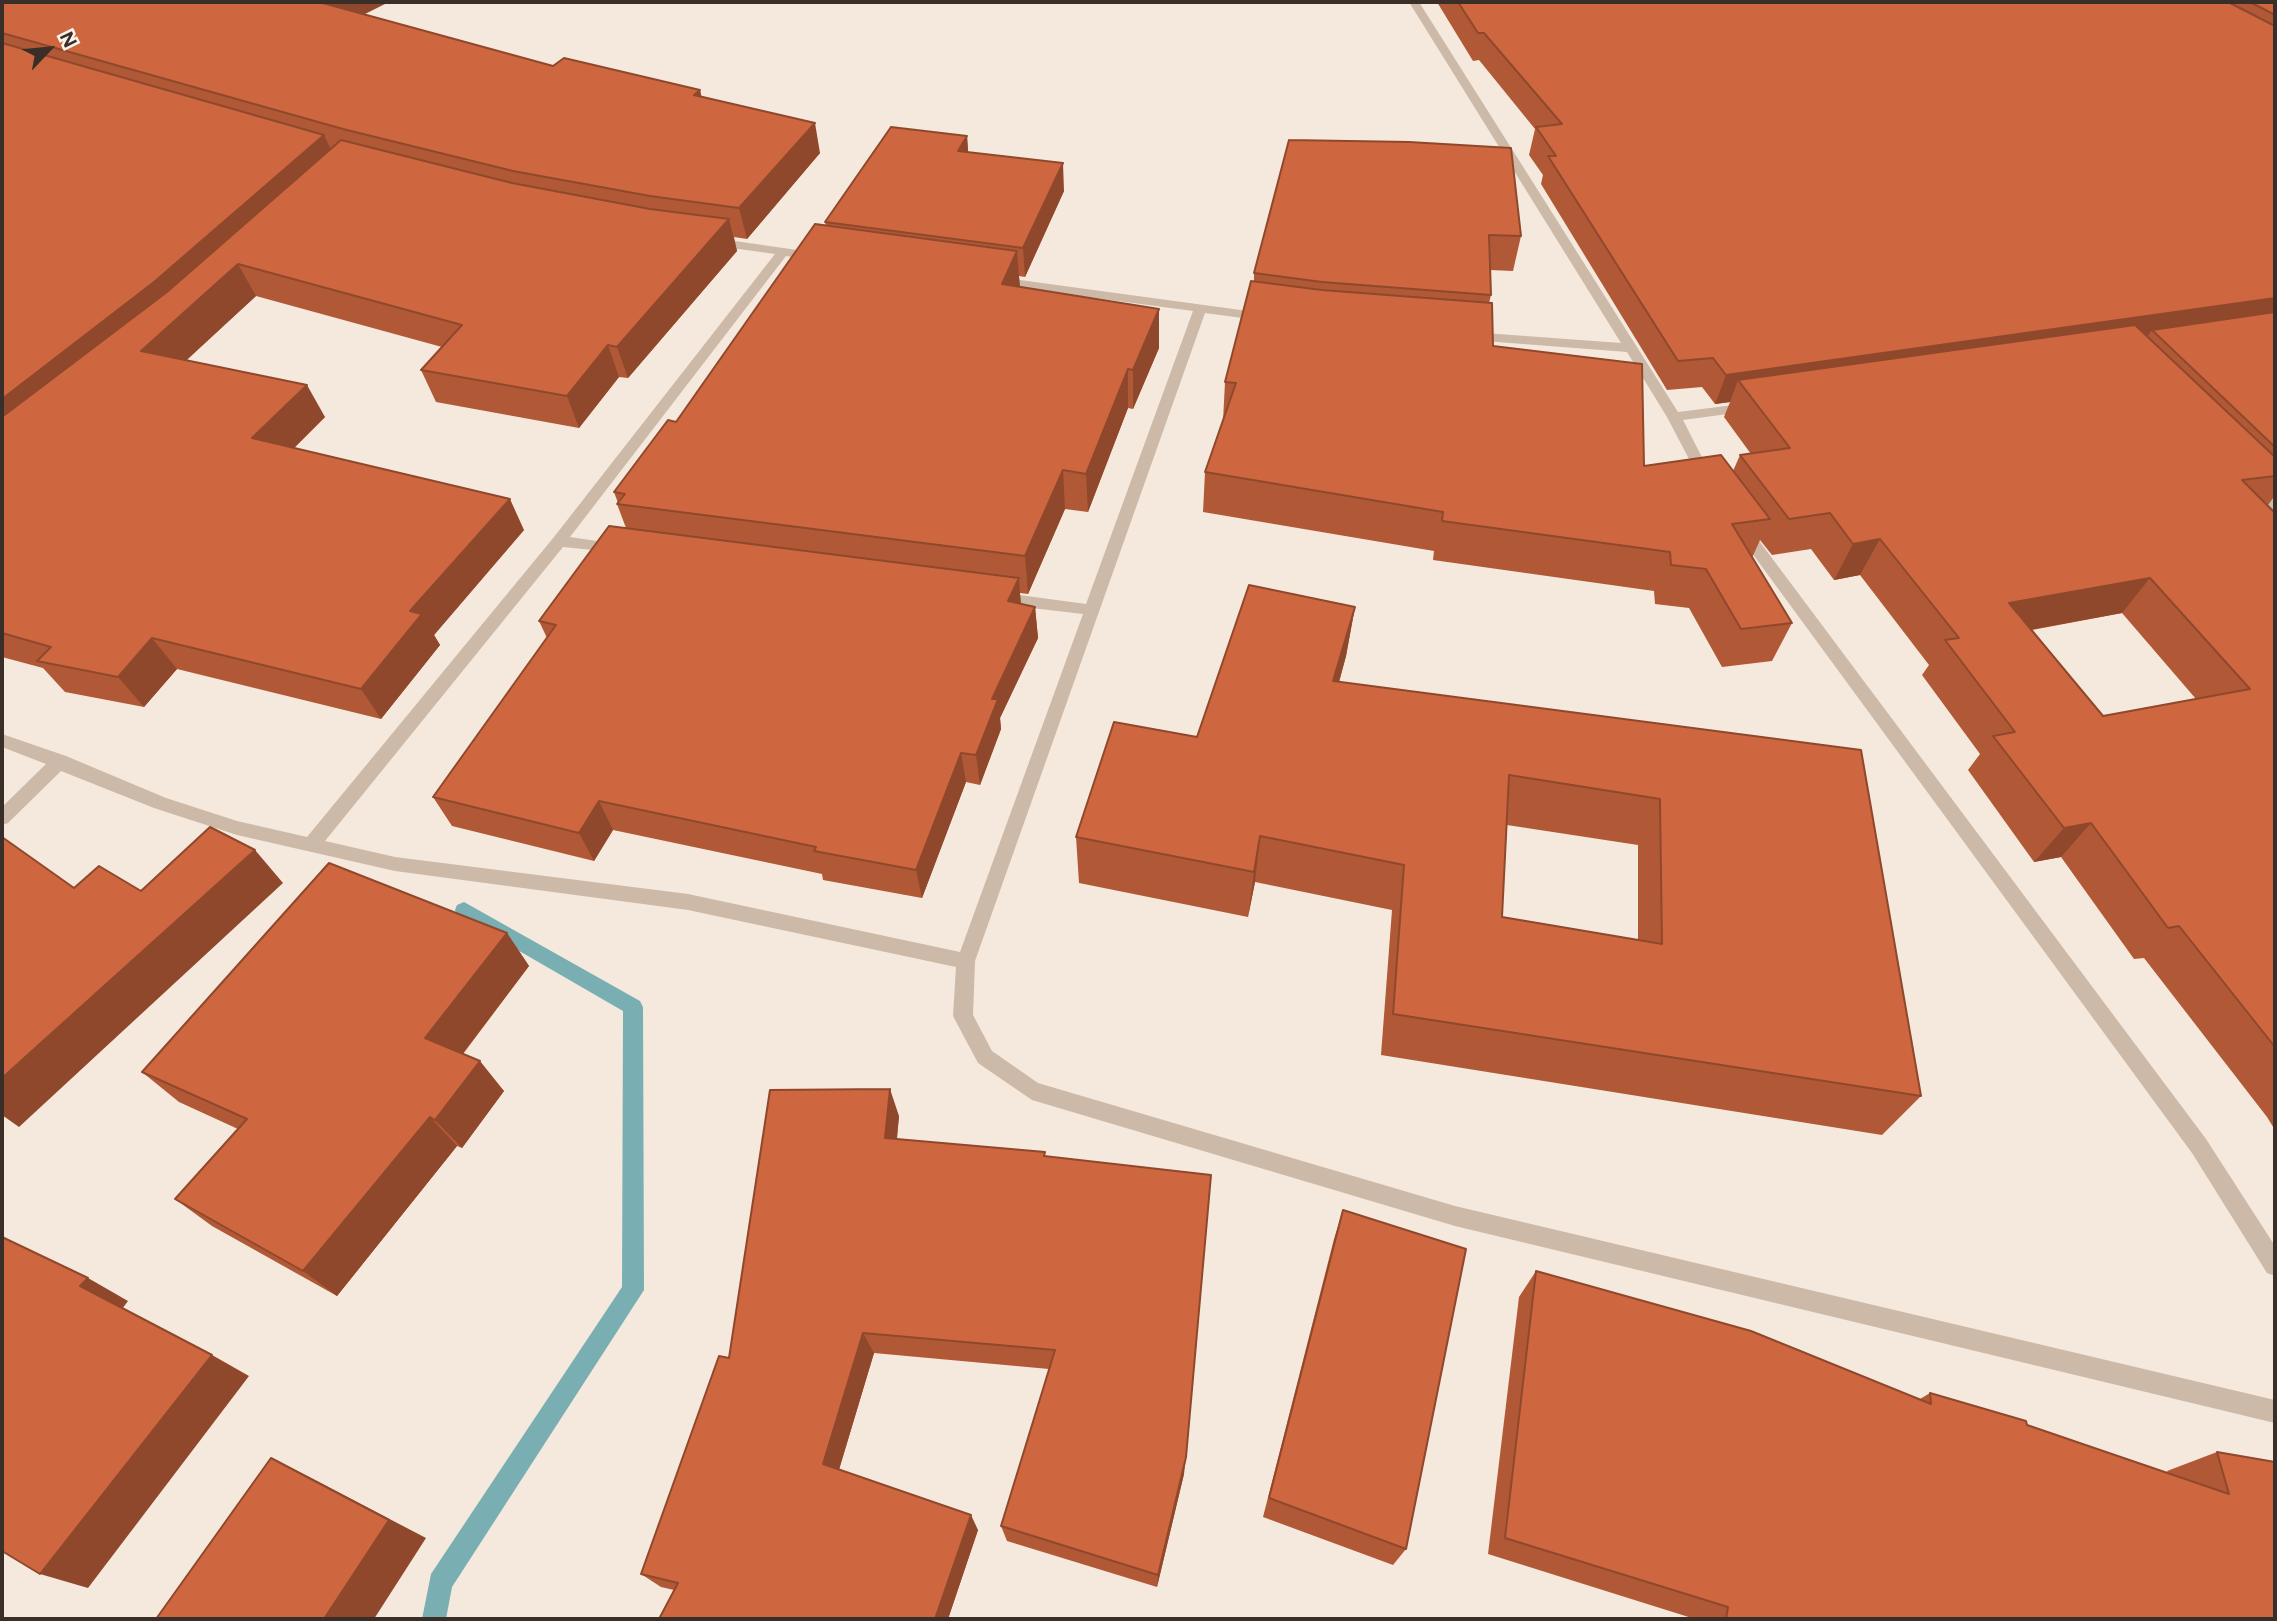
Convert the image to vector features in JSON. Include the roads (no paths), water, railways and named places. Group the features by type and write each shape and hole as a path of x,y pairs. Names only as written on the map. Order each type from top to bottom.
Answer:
{"street":[{"path":"1414,2 1674,416 1718,498"},
{"path":"700,240 836,260"},
{"path":"312,844 559,541 783,252"},
{"path":"981,279 1278,319"},
{"path":"1200,309 966,961 963,1016 985,1057 1032,1091 1455,1216 2275,1412"},
{"path":"1455,335 1629,348"},
{"path":"1674,416 1765,405"},
{"path":"2245,481 2275,510"},
{"path":"1735,520 2199,1146 2275,1265"},
{"path":"559,541 628,550"},
{"path":"982,596 1091,610"},
{"path":"2,740 160,803 237,828 396,864 688,902 966,961"},
{"path":"2,818 60,761"}],"waterway":[{"path":"434,1619 440,1583 633,1290 633,1007 464,910"}]}
